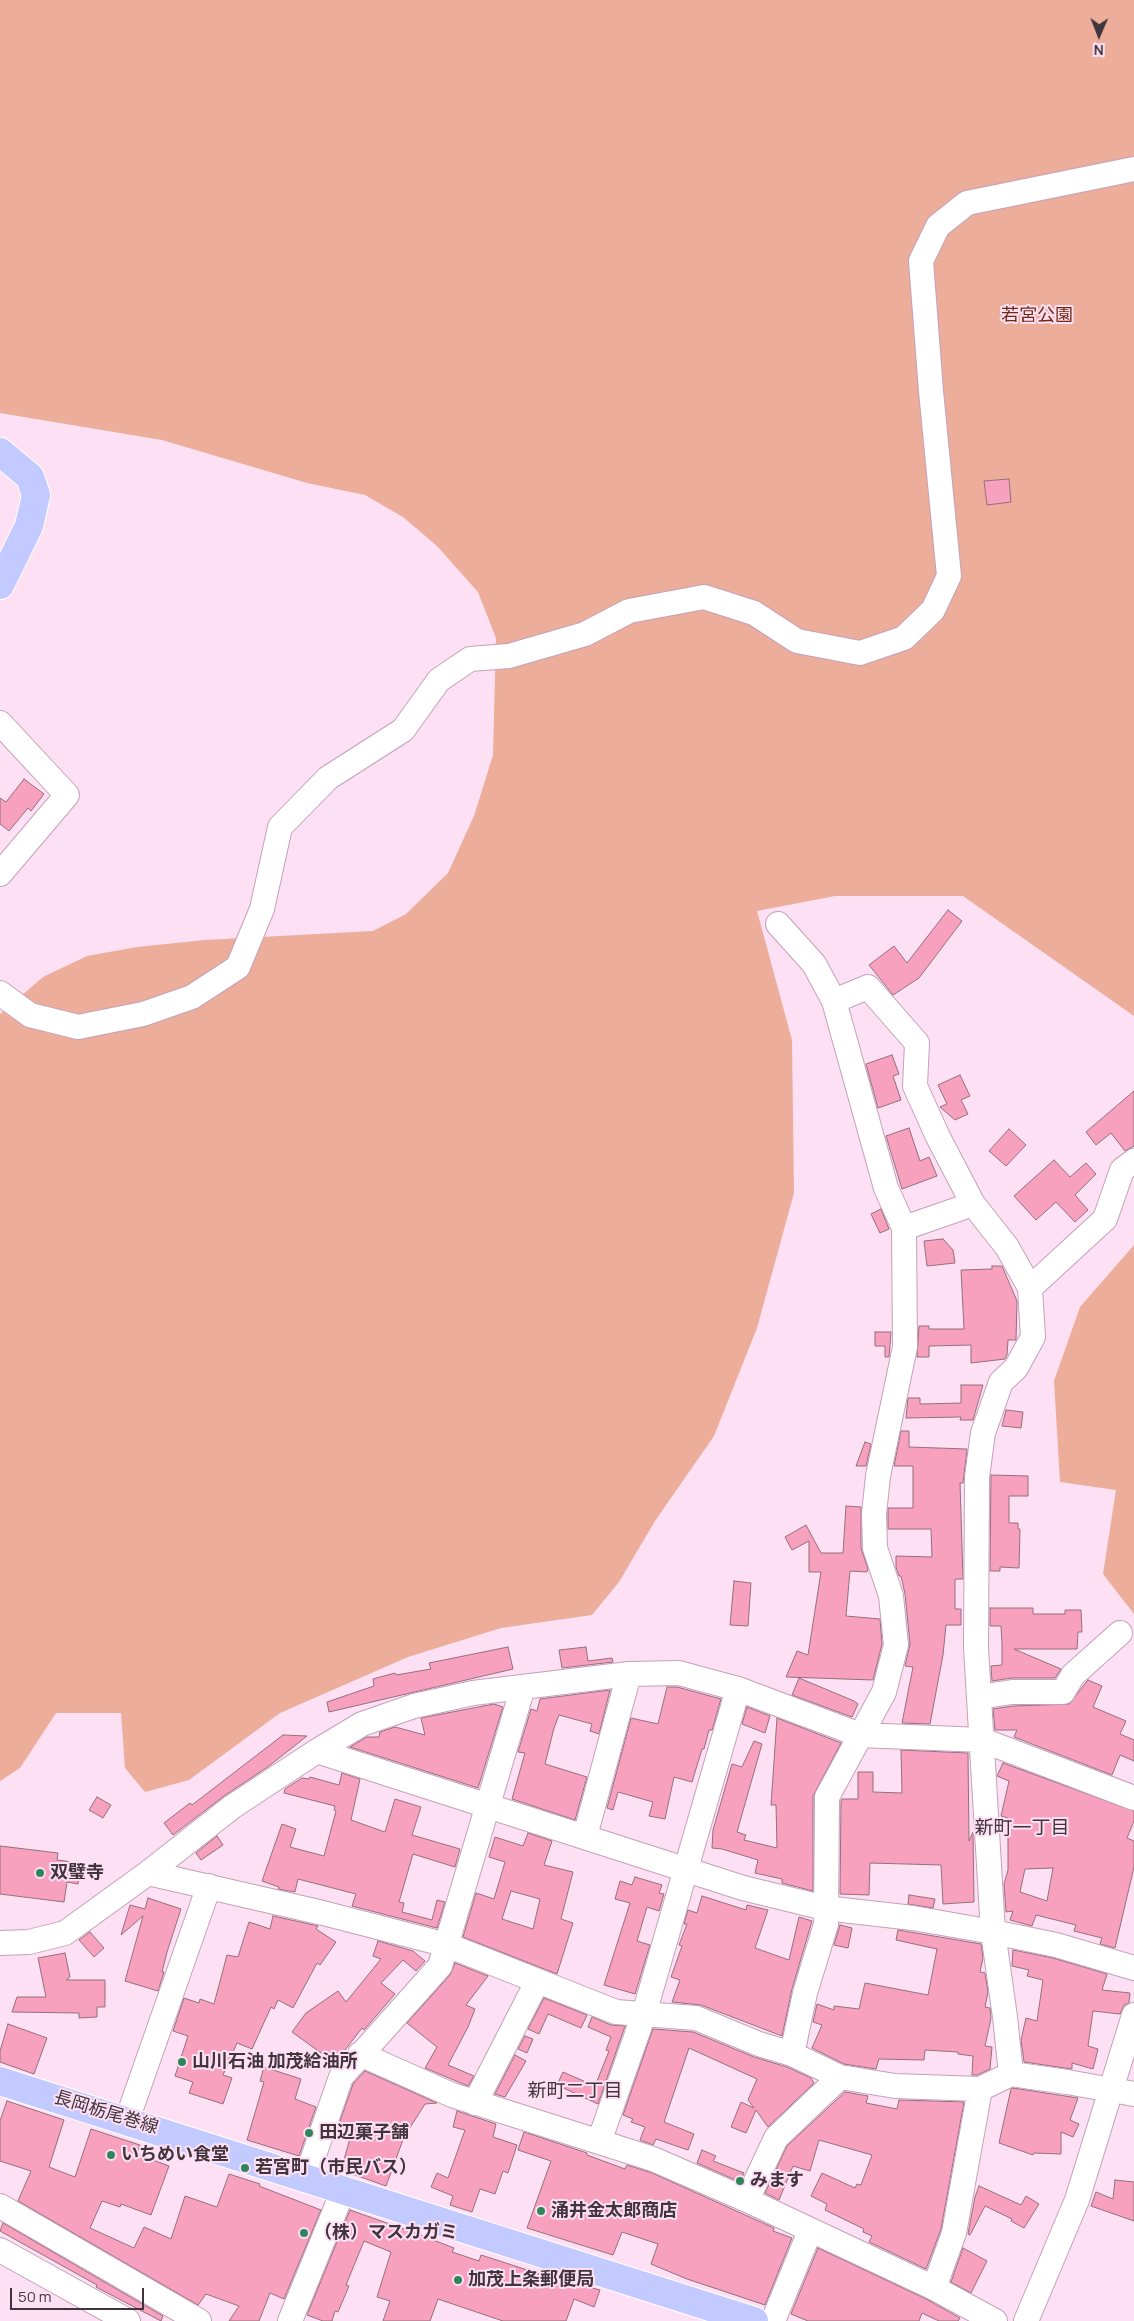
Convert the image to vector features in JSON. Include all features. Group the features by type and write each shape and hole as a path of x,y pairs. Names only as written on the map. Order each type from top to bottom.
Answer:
{"main road":[{"path":"0,452 30,477 36,495 29,526 0,584"},
{"name":"長岡栃尾巻線","path":"0,2081 754,2321"}],"street":[{"path":"0,993 30,1015 78,1027 143,1014 192,997 238,967 262,909 280,827 328,778 403,730 438,680 470,658 509,656 585,634 629,611 704,596 754,613 797,641 860,653 904,638 933,610 949,576 931,391 921,261 938,226 967,203 1134,169"},
{"path":"0,723 67,795 0,874"},
{"path":"778,924 814,964 834,1001 886,1188 904,1228 905,1347 878,1476 874,1514 875,1548 891,1596 896,1644 884,1692 826,1797 826,1924 805,1993 792,2054"},
{"path":"834,1001 868,987 917,1043 915,1086 938,1137 974,1204 1007,1247 1030,1288 1033,1337 1016,1368 1001,1382 983,1432 977,1477 976,1648 993,1932 1006,2017 1011,2074"},
{"path":"1030,1288 1105,1219 1122,1170 1134,1161"},
{"path":"904,1228 974,1204"},
{"path":"979,1697 1012,1692 1063,1692 1073,1675 1120,1633"},
{"path":"585,1836 629,1674"},
{"path":"0,1943 29,1942 65,1934 232,1808 317,1750 362,1724 414,1706 473,1693 629,1674 679,1674 738,1689 860,1735 982,1740 1134,1798"},
{"path":"306,2178 341,2077 440,1966 448,1945 523,1687"},
{"path":"599,2142 644,2014 738,1689"},
{"path":"317,1750 743,1888 825,1908 913,1918 993,1932 1056,1945 1134,1968"},
{"path":"148,1873 209,1886 448,1945 616,2012 696,2018 759,2044 792,2054 840,2077 895,2086 980,2088 1011,2074 1123,2092"},
{"path":"127,2120 209,1886"},
{"path":"475,2103 537,1982"},
{"path":"1026,2321 1123,2092 1134,2015"},
{"path":"360,2054 452,2095 653,2159 747,2200 810,2232 934,2288 995,2321"},
{"path":"747,2200 776,2138 840,2077"},
{"path":"934,2288 954,2233 980,2088"},
{"path":"290,2321 343,2190"},
{"path":"0,2206 198,2321"},
{"path":"773,2321 810,2232"},
{"path":"0,2250 128,2321"}],"green space":[{"name":"若宮公園","path":"0,0 1134,0 1134,1016 963,896 835,896 757,911 792,1040 794,1193 757,1328 714,1436 655,1521 619,1582 592,1615 501,1628 408,1657 280,1713 189,1780 145,1792 125,1768 121,1713 56,1713 20,1768 0,1781 0,1014 43,977 87,956 137,947 205,940 373,931 406,914 448,873 474,816 493,755 496,638 478,592 437,546 403,517 365,495 307,483 162,440 0,413"},
{"path":"1134,1245 1134,1614 1103,1574 1116,1490 1060,1482 1054,1381 1080,1307"}],"building":[{"path":"1009,479 1011,502 987,505 984,481"},
{"path":"24,779 44,794 31,811 28,808 9,831 0,824 0,798 6,802"},
{"path":"948,910 962,921 919,978 893,995 869,965 894,946 907,963"},
{"path":"892,1055 899,1074 893,1076 901,1100 878,1108 866,1064"},
{"path":"960,1075 970,1096 961,1100 968,1114 955,1120 940,1107 947,1104 938,1085"},
{"path":"1134,1091 1134,1146 1125,1151 1111,1133 1096,1145 1086,1132"},
{"path":"909,1128 920,1161 929,1157 937,1176 902,1189 886,1136"},
{"path":"1009,1129 1026,1145 1006,1166 989,1151"},
{"path":"1054,1160 1070,1177 1086,1163 1096,1174 1075,1195 1088,1210 1075,1222 1056,1202 1036,1220 1014,1196"},
{"path":"881,1209 889,1229 880,1233 871,1214"},
{"path":"943,1239 953,1250 955,1263 927,1266 924,1241"},
{"path":"992,1266 1002,1266 1017,1301 1016,1340 1008,1340 1005,1359 971,1363 971,1345 929,1346 929,1357 917,1357 919,1326 929,1326 929,1329 964,1329 961,1270 992,1269"},
{"path":"875,1332 891,1332 889,1357 885,1357 885,1346 875,1346"},
{"path":"961,1385 983,1385 973,1420 960,1420 961,1417 906,1418 908,1398 920,1398 920,1404 961,1403"},
{"path":"1006,1410 1023,1412 1021,1428 1002,1426"},
{"path":"901,1431 909,1431 909,1447 967,1449 963,1483 960,1483 963,1579 955,1579 955,1609 961,1609 961,1625 946,1625 943,1655 930,1724 902,1723 913,1667 905,1666 910,1644 905,1594 901,1576 899,1576 896,1567 896,1556 932,1557 931,1529 888,1529 888,1508 913,1508 913,1466 894,1466"},
{"path":"865,1442 871,1444 866,1466 856,1466"},
{"path":"991,1475 1028,1476 1028,1496 1009,1496 1009,1523 1018,1523 1018,1529 1020,1529 1019,1568 1000,1567 1000,1571 990,1571"},
{"path":"846,1506 861,1507 861,1548 868,1569 867,1572 850,1571 846,1616 880,1619 882,1644 873,1680 786,1677 797,1651 808,1655 821,1572 809,1572 809,1541 792,1550 785,1537 806,1525 821,1553 843,1553"},
{"path":"734,1581 751,1583 748,1626 730,1625"},
{"path":"990,1608 1033,1608 1033,1614 1065,1614 1065,1610 1081,1610 1082,1632 1078,1632 1077,1649 1014,1649 1061,1669 1055,1678 1012,1678 992,1681 991,1666 1002,1665 1002,1644 1001,1626 990,1626"},
{"path":"508,1647 513,1669 329,1712 327,1702 374,1686 373,1679 395,1673 396,1675 431,1669 429,1663"},
{"path":"586,1647 588,1661 612,1658 613,1662 562,1668 559,1650"},
{"path":"799,1678 854,1701 858,1704 852,1717 792,1695"},
{"path":"1088,1680 1102,1686 1093,1707 1126,1721 1120,1734 1134,1740 1134,1761 1120,1755 1112,1775 1014,1737 1017,1730 995,1730 993,1709 1013,1706 1069,1704"},
{"path":"667,1687 677,1687 721,1699 712,1730 709,1730 692,1782 674,1777 665,1819 649,1816 653,1802 618,1792 613,1810 607,1808 631,1718 658,1724"},
{"path":"610,1690 599,1734 590,1731 592,1724 559,1715 554,1728 545,1764 587,1777 575,1820 512,1799 525,1753 518,1752 531,1709 537,1711 540,1699"},
{"path":"494,1704 503,1707 478,1788 350,1747 367,1737 379,1737 380,1732 395,1727 425,1735 421,1718"},
{"path":"747,1707 770,1716 765,1733 742,1724"},
{"path":"777,1718 841,1743 813,1796 813,1891 782,1883 782,1879 755,1873 758,1860 722,1849 712,1848 713,1830 732,1764 742,1767 754,1741 762,1744 737,1832 746,1835 744,1840 777,1848 776,1805 771,1805"},
{"path":"283,1735 307,1736 269,1766 224,1796 173,1835 164,1823 190,1803 192,1805"},
{"path":"901,1750 968,1753 969,1841 973,1832 974,1902 943,1904 941,1865 870,1863 869,1895 840,1894 841,1801 842,1799 858,1799 858,1772 873,1772 873,1792 902,1793"},
{"path":"1003,1763 1134,1811 1134,1821 1127,1838 1134,1841 1134,1867 1115,1948 1100,1944 1102,1938 1074,1931 1076,1925 1036,1915 1032,1926 1010,1920 1013,1911 1006,1912 1004,1884 1008,1870 1008,1818 1001,1816 1009,1781 997,1776","holes":["1053,1868 1047,1901 1020,1892 1025,1869"]},
{"path":"342,1773 360,1779 351,1820 385,1832 395,1799 421,1807 412,1835 460,1849 455,1867 413,1854 399,1902 404,1903 402,1912 432,1920 437,1900 445,1902 437,1928 352,1906 356,1894 298,1879 295,1892 278,1889 279,1887 262,1881 282,1824 296,1829 290,1847 324,1856 336,1811 334,1810 335,1806 284,1793 285,1789 302,1778 309,1779 310,1777 339,1785"},
{"path":"97,1797 111,1805 103,1818 89,1810"},
{"path":"528,1833 552,1841 544,1865 573,1872 561,1919 573,1923 557,1974 463,1937 476,1893 494,1899 505,1862 489,1857 495,1837 523,1846","holes":["511,1891 540,1899 533,1929 502,1919"]},
{"path":"217,1836 223,1845 201,1860 196,1853"},
{"name":"双璧寺","path":"0,1846 58,1853 57,1860 81,1863 78,1884 67,1882 64,1902 0,1894"},
{"path":"635,1877 662,1885 659,1893 664,1894 659,1911 647,1907 637,1941 650,1945 635,1994 604,1985 630,1903 615,1899 620,1881 632,1885"},
{"path":"909,1895 935,1899 933,1908 908,1904"},
{"path":"702,1896 746,1910 747,1905 768,1910 755,1948 789,1960 799,1917 812,1921 792,1989 782,2036 701,2005 672,2002 680,1980 671,1977 682,1946 679,1945 687,1924 684,1924 688,1910 697,1913"},
{"path":"148,1898 181,1909 167,1952 162,1972 164,1972 158,1991 125,1981 143,1916 121,1935 130,1905 145,1909"},
{"path":"273,1916 318,1926 316,1929 336,1942 320,1965 317,1963 293,2008 278,2000 274,2009 271,2007 252,2049 237,2043 223,2075 232,2078 223,2104 189,2093 193,2082 175,2076 188,2036 173,2031 184,1998 199,2003 200,1999 214,2004 227,1955 238,1957 249,1922 270,1929"},
{"path":"840,1925 852,1928 848,1948 834,1945"},
{"path":"898,1930 981,1944 983,1958 980,1972 985,1973 988,1992 985,2007 990,2008 991,2018 985,2046 992,2047 990,2069 977,2075 972,2075 973,2056 958,2054 958,2052 925,2050 924,2060 879,2059 876,2069 844,2064 812,2048 822,2025 813,2022 817,2004 834,2010 834,2006 859,2009 865,1983 928,1995 937,1949 896,1940"},
{"path":"90,1932 104,1948 94,1957 79,1940"},
{"path":"378,1941 413,1951 425,1961 416,1971 403,1960 381,1983 395,1994 364,2030 362,2028 335,2063 292,2032 306,2013 338,1991 346,2002 381,1959 373,1956"},
{"path":"1013,1950 1053,1958 1107,1974 1102,1990 1130,1993 1129,2003 1124,2005 1120,2014 1093,2011 1088,2046 1098,2049 1093,2069 1072,2063 1072,2069 1024,2062 1021,2040 1026,2018 1037,2021 1043,1980 1027,1976 1029,1970 1012,1966"},
{"path":"65,1953 70,1977 66,1980 105,1980 105,2007 97,2007 97,2017 79,2018 79,2013 12,2012 17,1997 46,1997 38,1958"},
{"path":"455,1963 488,1976 466,2005 475,2009 468,2027 448,2065 474,2076 468,2086 425,2068 437,2047 407,2023 450,1975"},
{"path":"544,1998 587,2015 581,2028 548,2014 539,2034 528,2029"},
{"path":"592,2017 611,2025 625,2026 598,2104 557,2085 563,2072 595,2086 609,2051 606,2050 611,2037 588,2027"},
{"path":"8,2024 47,2038 34,2074 0,2062 0,2051"},
{"path":"653,2029 693,2032 754,2057 787,2067 811,2078 814,2083 768,2127 756,2110 746,2133 731,2127 741,2102 754,2108 748,2100 757,2079 689,2048 664,2122 694,2134 688,2150 656,2139 653,2145 640,2140 645,2127 631,2122 633,2119 623,2115"},
{"path":"525,2036 533,2039 527,2053 518,2049"},
{"path":"515,2055 526,2061 505,2097 495,2094"},
{"path":"264,2067 301,2079 295,2099 316,2107 299,2156 247,2140 264,2082 260,2081"},
{"path":"365,2071 437,2103 425,2104 404,2137 386,2186 341,2170 351,2135 337,2130 353,2084"},
{"path":"1011,2089 1078,2098 1070,2120 1079,2124 1073,2137 1061,2132 1061,2154 1034,2153 1033,2155 999,2143"},
{"path":"845,2092 868,2096 866,2103 897,2109 899,2100 964,2102 941,2229 926,2269 869,2242 872,2236 863,2232 864,2229 825,2210 827,2204 811,2196 822,2173 855,2188 857,2184 861,2185 872,2155 819,2140 810,2171 793,2166 779,2200 765,2193 787,2146"},
{"path":"7,2101 64,2120 49,2167 75,2177 91,2129 140,2145 137,2154 169,2166 151,2215 121,2204 120,2207 102,2201 90,2228 134,2248 144,2227 171,2239 185,2196 217,2207 229,2174 260,2184 259,2186 321,2210 284,2299 270,2293 259,2321 229,2321 239,2306 206,2294 198,2305 18,2201 31,2171 0,2161 0,2121"},
{"path":"457,2111 496,2124 493,2137 517,2145 508,2173 503,2171 495,2194 480,2189 472,2212 450,2205 453,2196 431,2187 437,2173 448,2178 465,2130 453,2127"},
{"path":"524,2132 587,2153 587,2155 625,2169 627,2165 652,2173 774,2228 773,2231 792,2238 765,2305 687,2279 651,2264 658,2244 622,2232 613,2255 527,2228 551,2161 518,2150"},
{"path":"702,2150 716,2156 713,2161 744,2173 740,2182 697,2163"},
{"path":"1115,2180 1134,2182 1134,2221 1091,2206 1096,2192 1113,2199"},
{"path":"979,2186 1021,2205 1026,2196 1039,2204 1024,2228 1011,2221 1012,2219 985,2206 970,2235 968,2234"},
{"path":"350,2210 454,2248 452,2252 479,2261 481,2255 552,2278 600,2290 594,2307 574,2299 566,2321 503,2321 438,2299 430,2321 383,2321 390,2301 377,2297 391,2252 364,2241 346,2285 349,2286 338,2312 335,2311 332,2321 323,2321 307,2315"},
{"path":"3,2223 163,2316 161,2321 96,2287 97,2285 0,2231"},
{"path":"818,2248 928,2300 960,2318 958,2321 939,2321 922,2313 919,2321 808,2321 791,2314"},
{"path":"963,2248 987,2261 971,2293 951,2282"}],"place":[{"name":"双璧寺","path":"40,1873"},
{"name":"山川石油 加茂給油所","path":"182,2062"},
{"name":"田辺菓子舗","path":"309,2133"},
{"name":"いちめい食堂","path":"111,2155"},
{"name":"若宮町（市民バス）","path":"245,2168"},
{"name":"みます","path":"740,2181"},
{"name":"涌井金太郎商店","path":"541,2211"},
{"name":"（株）マスカガミ","path":"304,2233"},
{"name":"加茂上条郵便局","path":"458,2280"}],"district":[{"name":"新町一丁目","path":"1022,1829"},
{"name":"新町二丁目","path":"575,2092"}]}
